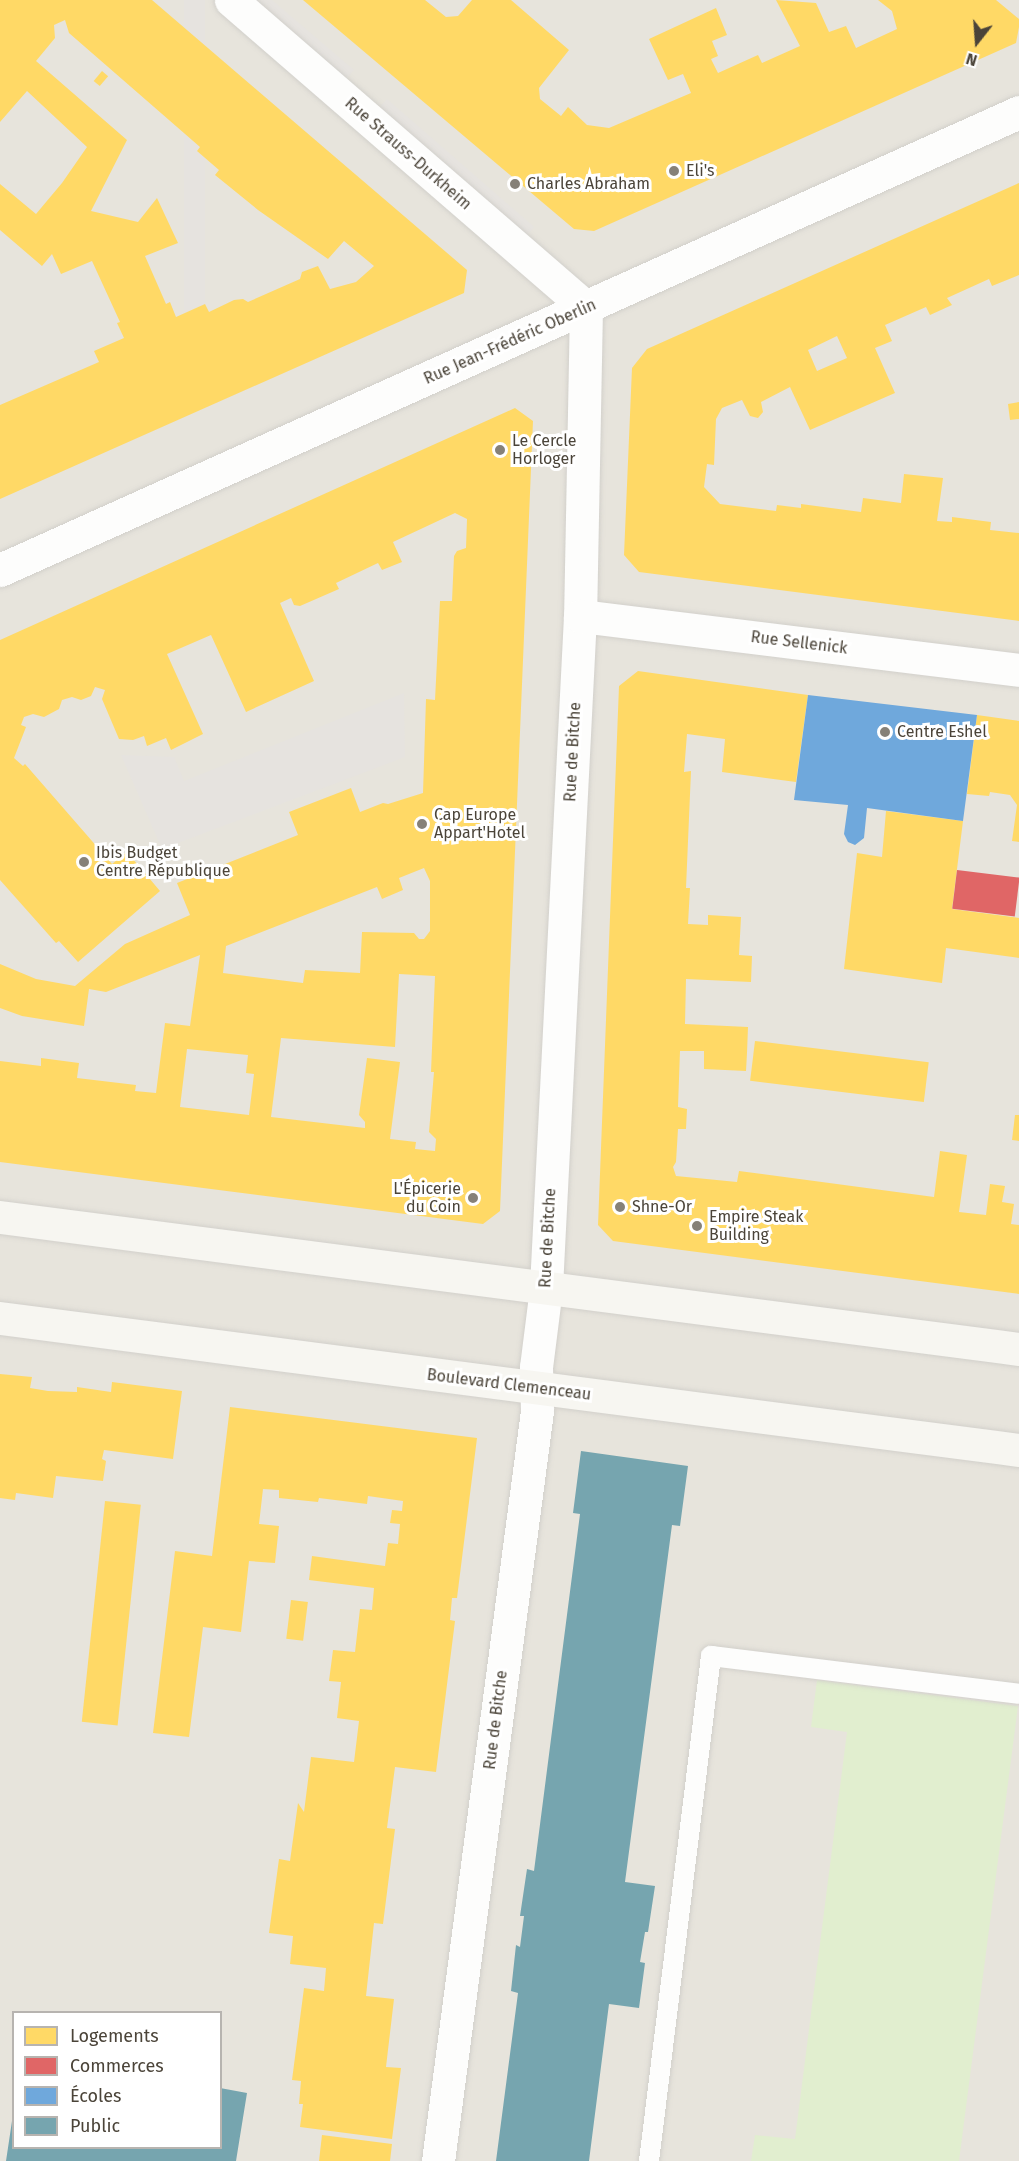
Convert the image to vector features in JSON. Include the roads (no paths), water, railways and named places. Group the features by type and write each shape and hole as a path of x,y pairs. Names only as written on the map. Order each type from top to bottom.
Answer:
{"street":[{"name":"Rue Strauss-Durkheim","path":"231,0 586,308"},
{"name":"Rue Jean-Frédéric Oberlin","path":"0,570 1019,112"},
{"name":"Rue de Bitche","path":"438,2161 537,1411 536,1367 546,1288 580,616 586,308"},
{"name":"Rue Sellenick","path":"580,616 1019,670"},
{"path":"0,1217 1019,1349"},
{"name":"Boulevard Clemenceau","path":"0,1318 1019,1450"}],"lane":[{"path":"649,2161 711,1656 1019,1694"}],"place":[{"name":"Eli's","path":"674,171"},
{"name":"Charles Abraham","path":"515,184"},
{"name":"Le Cercle Horloger","path":"500,450"},
{"name":"Centre Eshel","path":"885,732"},
{"name":"Cap Europe Appart'Hotel","path":"422,824"},
{"name":"Ibis Budget Centre République","path":"84,862"},
{"name":"L'Épicerie du Coin","path":"473,1198"},
{"name":"Shne-Or","path":"620,1207"},
{"name":"Empire Steak Building","path":"697,1226"}]}
